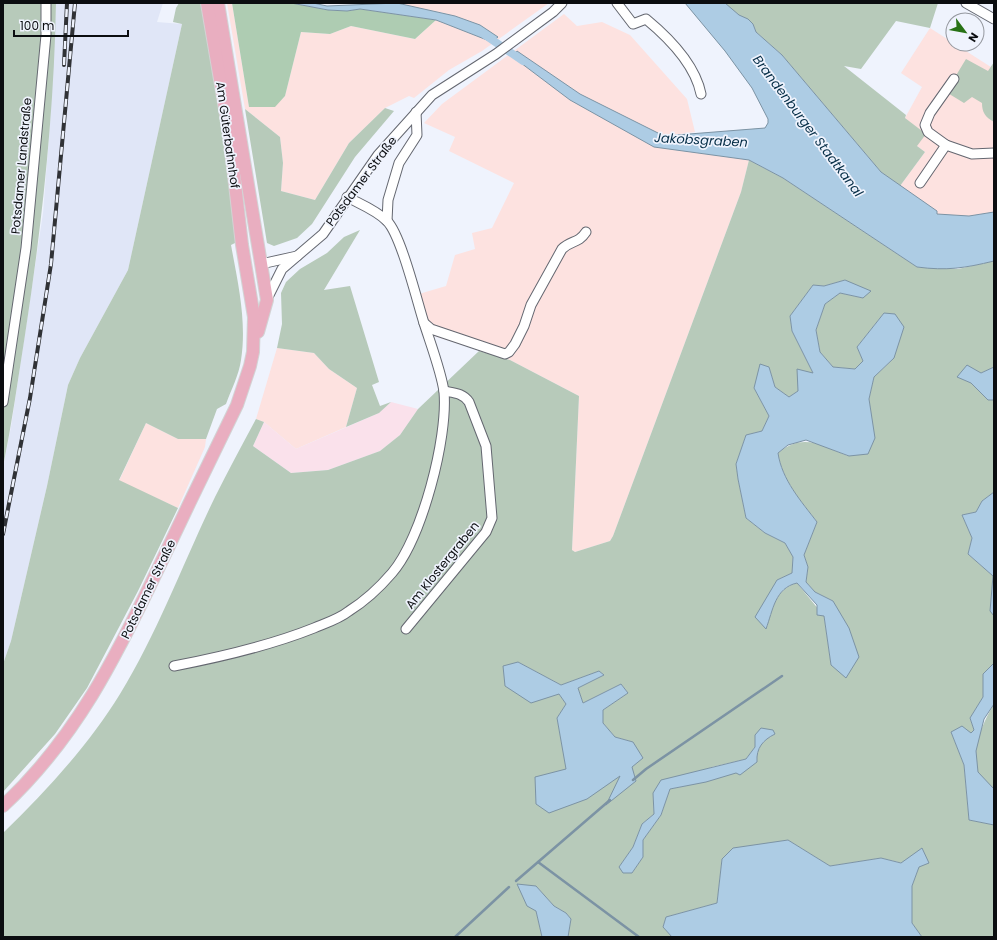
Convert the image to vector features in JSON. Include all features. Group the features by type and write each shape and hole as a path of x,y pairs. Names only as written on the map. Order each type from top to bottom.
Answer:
{"main road":[{"name":"Am Güterbahnhof","path":"208,3 229,132 246,267"},
{"name":"Am Güterbahnhof","path":"218,3 261,264"},
{"path":"246,267 261,264"},
{"name":"Potsdamer Straße","path":"3,806 34,775 67,733 95,693 119,650 236,405 246,380 267,300 261,264"},
{"name":"Potsdamer Straße","path":"246,267 254,317 253,349"}],"street":[{"name":"Potsdamer Landstraße","path":"3,402 26,248 46,34 46,3"},
{"name":"Potsdamer Straße","path":"261,264 300,255 323,234 347,197 378,155 432,95 450,82 496,54 553,12 562,3"},
{"path":"617,3 633,24 646,19 659,30 688,64 699,83 701,94"},
{"path":"966,3 994,19"},
{"path":"954,79 930,113 924,125 934,137 946,145 972,154 994,153"},
{"path":"387,221 388,200 399,163 417,135 416,112"},
{"path":"920,183 946,145"},
{"path":"174,666 258,647 290,638 349,612 373,593 393,573 406,554 416,532 432,485 440,441 444,391 398,240 387,221 347,197"},
{"path":"424,323 430,330 444,335 505,354 509,352 516,344 531,305 562,249 567,244 579,241 586,232"},
{"path":"267,300 282,269 300,255"},
{"name":"Am Klostergraben","path":"406,629 486,532 492,518 486,446 466,397 444,391"}],"shaded area":[{"path":"56,3 163,3 157,22 182,24 128,270 80,358 68,385 47,486 11,641 3,664 3,467 11,427 43,213 50,124"},
{"path":"227,3 232,3 249,107 274,107 285,96 301,32 330,34 351,26 415,39 436,20 492,42 498,37 480,25 440,12 427,11 397,3 549,3 482,51 449,70 414,98 409,96 385,108 349,143 315,200 281,191 283,163 280,137 245,109"},
{"path":"564,14 577,26 602,22 630,35 687,99 695,132 664,136 580,94 517,51 513,57 570,100 654,147 749,160 741,192 613,536 610,541 575,552 572,550 579,396 510,360 434,336 419,294 446,286 455,255 475,249 472,233 492,228 514,183 449,151 455,137 424,123 442,104"},
{"path":"930,28 945,38 945,52 967,52 994,69 994,212 969,216 937,214 900,186 925,152 917,146 905,118 922,87 901,73"},
{"path":"277,348 314,353 329,369 357,388 346,427 296,449 264,422 256,419"},
{"path":"391,402 418,409 400,435 380,451 328,470 291,473 253,446 264,422 296,449 379,413"},
{"path":"146,423 178,439 206,439 205,447 178,508 119,481"}],"green space":[{"path":"3,3 56,3 53,86 42,211 25,335 3,467"},
{"path":"179,3 202,4 223,137 237,242 231,245 241,302 243,346 240,366 226,404 217,409 206,439 178,439 146,423 119,480 178,508 138,591 87,688 55,734 3,792 3,664 11,641 47,486 68,385 80,358 128,270 182,24 173,22 176,8"},
{"path":"232,3 291,3 328,10 347,11 360,9 436,20 415,39 351,26 330,34 301,32 285,96 275,107 249,107"},
{"path":"725,3 938,3 930,28 896,21 861,69 844,66 906,115 905,118 926,134 917,146 925,152 900,186 881,172 782,55 756,32 753,24 739,16"},
{"path":"966,59 988,71 994,62 994,122 985,114 982,103 972,97 964,103 946,92"},
{"path":"385,108 394,111 355,157 312,224 297,238 274,246 267,243 245,109 280,137 283,163 281,191 315,200 349,143"},
{"path":"749,160 783,178 917,267 958,269 994,261 994,367 981,373 971,383 988,400 994,400 994,492 982,501 976,512 962,515 972,538 968,554 993,576 990,610 994,616 994,663 983,674 983,697 970,718 974,730 971,734 951,732 964,765 969,820 994,825 994,937 922,937 912,923 912,886 919,867 881,858 830,866 788,840 722,859 717,903 666,917 663,927 672,937 568,937 571,919 566,913 554,906 536,886 536,911 542,937 3,937 3,833 66,767 94,732 120,694 134,670 170,597 215,497 256,419 264,422 253,446 291,473 328,470 380,451 400,435 418,409 479,351 510,360 579,396 572,550 575,552 610,541 741,192","holes":["845,280 863,298 840,293 825,304 816,330 820,352 833,367 855,369 863,361 857,347 884,313 894,358 874,377 869,399 871,414 848,456 821,445 804,442 796,443 778,453 780,463 793,490 817,522 804,555 808,567 806,582 815,592 833,601 831,665 824,616 797,583 790,586 779,595 773,607 766,629 777,580 792,573 793,557 785,543 765,533 746,518 736,464 746,435 762,431 769,416 754,388 769,367 775,387 789,397 798,391 813,373 792,331 790,316 813,285 824,286","518,662 561,685 599,671 604,675 578,688 583,703 621,684 628,693 603,710 603,723 615,737 633,742 632,767 607,805 621,775 612,781 567,770 557,718 566,704 559,694","775,734 761,745 757,762 725,776 670,789 661,815 643,840 643,857 632,873 619,867 633,847 642,824 654,814 653,793 712,767 746,759 755,747 755,735"]},
{"path":"360,230 324,290 350,286 379,382 372,385 380,406 391,402 379,413 346,427 357,388 329,369 314,353 277,348 282,324 281,293 286,282 300,269 327,253 344,237"},
{"path":"994,704 994,789 978,773 976,754 982,727"}],"water":[{"path":"291,3 313,3 327,6 397,3 455,16 480,25 498,37 492,42 436,20 360,9 347,11 328,10"},
{"path":"685,3 725,3 739,15 748,19 753,24 756,32 782,55 881,172 937,211 937,214 969,216 994,212 994,261 956,268 938,269 917,267 783,178 749,160 654,147 570,100 513,57 517,51 580,94 664,136 765,128 768,123 768,119 752,88 725,51"},
{"path":"845,280 871,291 863,298 840,293 825,304 816,330 820,352 833,367 855,369 863,361 857,347 884,313 895,314 904,327 894,358 874,377 869,399 875,438 868,454 849,456 806,440 788,445 778,453 780,463 793,490 817,522 804,555 808,567 806,582 815,592 833,601 849,628 859,657 846,678 831,665 824,616 817,615 817,605 797,583 784,590 779,595 773,607 766,629 755,617 777,580 792,573 793,557 785,543 765,533 746,518 736,464 746,435 762,431 769,416 754,388 760,364 769,367 775,387 789,397 798,391 797,369 813,373 792,331 790,316 813,285 824,286"},
{"path":"967,365 981,373 994,367 994,400 988,400 971,383 957,377"},
{"path":"994,492 994,616 990,611 993,576 968,554 972,538 962,515 976,512 982,501"},
{"path":"518,662 561,685 599,671 604,675 578,688 583,703 621,684 628,693 603,710 603,723 615,737 633,742 643,758 632,767 636,781 606,805 620,776 587,799 549,813 536,804 535,777 566,769 557,718 566,704 559,694 531,703 505,686 503,666"},
{"path":"994,663 994,704 984,719 976,751 978,772 994,789 994,825 969,820 964,765 951,732 962,726 971,733 974,730 970,718 983,697 983,674"},
{"path":"761,728 773,730 775,734 761,745 757,762 740,775 736,773 706,782 670,789 661,815 643,840 643,857 632,873 623,873 619,867 633,847 642,824 654,814 653,793 661,780 746,759 755,747 755,735"},
{"path":"788,840 830,866 881,858 901,863 922,848 929,863 919,867 912,886 912,923 922,937 672,937 663,927 666,917 717,903 722,859 733,848"},
{"path":"517,884 536,886 554,906 566,913 571,919 568,937 542,937 536,911 527,906"}],"waterway":[{"path":"485,35 523,61"},
{"path":"633,780 646,769 782,676"},
{"path":"516,881 610,800"},
{"path":"538,862 639,937"},
{"path":"455,937 509,887"}],"railway":[{"path":"64,65 67,3"},
{"path":"3,534 30,398 51,264 75,3"}],"water label":[{"name":"Brandenburger Stadtkanal","path":"808,126"},
{"name":"Jakobsgraben","path":"701,140"}]}
